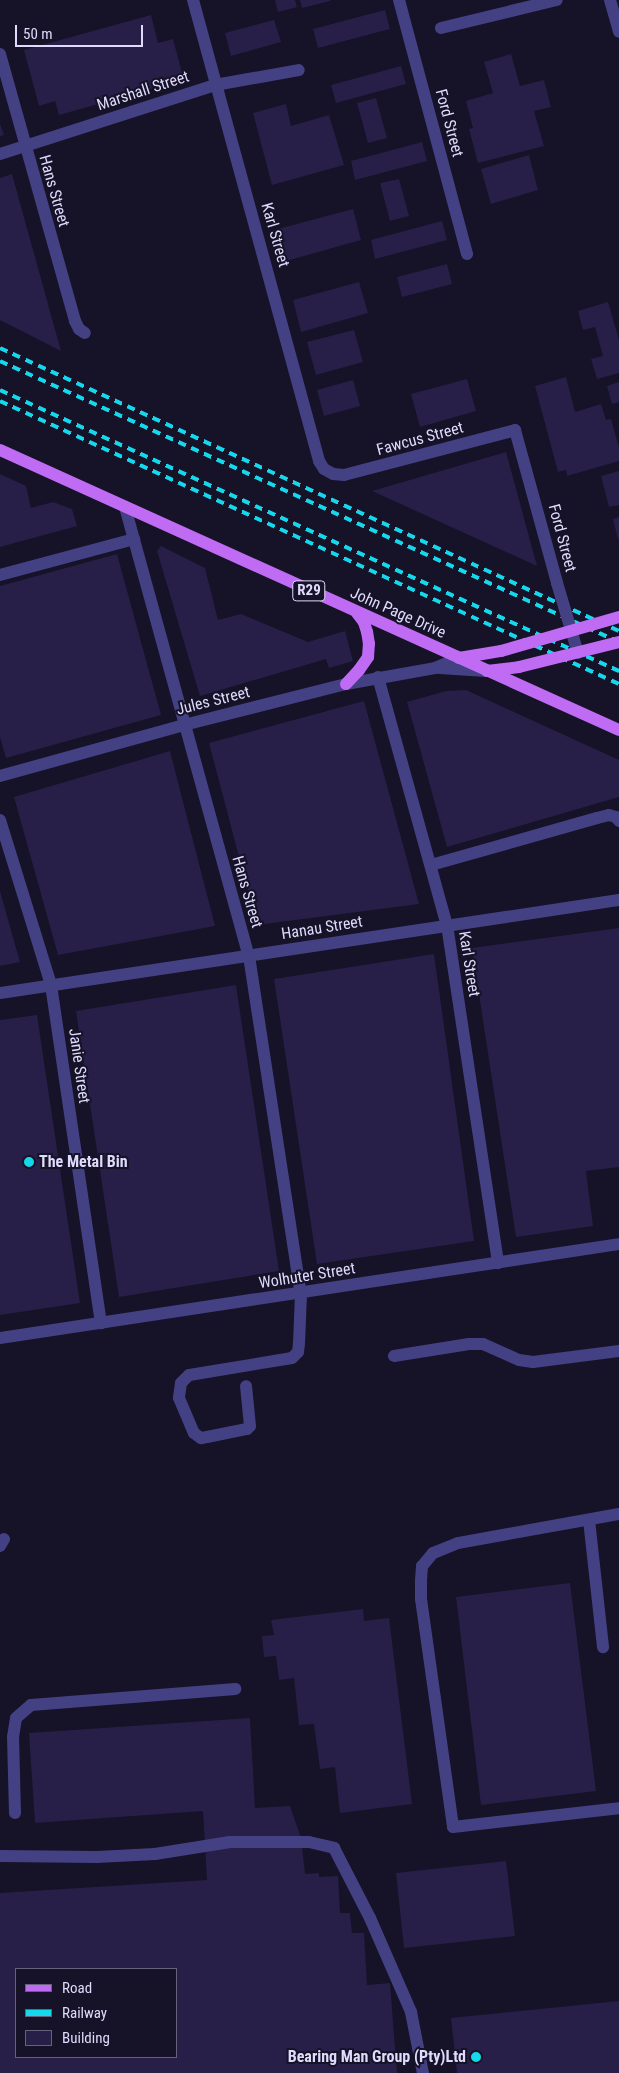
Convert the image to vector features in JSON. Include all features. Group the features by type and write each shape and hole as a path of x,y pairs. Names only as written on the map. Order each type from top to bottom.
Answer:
{"main road":[{"name":"John Page Drive","path":"0,450 619,730"},
{"path":"346,684 364,663 369,650 364,622 355,611"},
{"name":"Jules Street","path":"459,658 501,651 619,618"},
{"name":"Jules Street","path":"486,671 519,667 619,642"}],"street":[{"name":"Karl Street","path":"193,0 215,85 273,287 319,461 324,469 333,474"},
{"name":"Ford Street","path":"399,0 467,254"},
{"path":"441,28 557,0"},
{"path":"610,0 619,32"},
{"name":"Hans Street","path":"0,54 75,321 79,329 85,333"},
{"name":"Marshall Street","path":"0,154 215,85 299,70"},
{"name":"Ford Street","path":"515,430 578,653"},
{"name":"Fawcus Street","path":"333,474 364,471 515,430"},
{"name":"Hans Street","path":"125,507 249,956 301,1294 299,1343 296,1356 285,1360 189,1375 181,1382 179,1398 194,1433 201,1438 247,1429 250,1426 246,1386"},
{"path":"0,575 134,539"},
{"name":"Jules Street","path":"436,668 459,658"},
{"name":"Jules Street","path":"0,776 184,725 378,677 436,668 486,671"},
{"name":"Karl Street","path":"378,677 447,925 498,1263"},
{"path":"431,865 609,815 619,820"},
{"name":"Janie Street","path":"0,820 51,985 101,1323"},
{"name":"Hanau Street","path":"0,993 619,900"},
{"name":"Wolhuter Street","path":"0,1338 301,1294 619,1244"},
{"path":"394,1356 469,1344 483,1344 519,1360 533,1362 619,1351"},
{"path":"619,1514 458,1543 434,1553 422,1566 421,1599 453,1827 619,1808"},
{"path":"589,1520 603,1647"},
{"path":"15,1813 13,1737 16,1718 31,1706 235,1689"},
{"path":"0,1740 13,1737"},
{"path":"0,1856 97,1857 155,1854 230,1842 309,1842 334,1848 370,1918 411,2012 424,2073"}],"building":[{"path":"275,0 295,0 297,7 278,12"},
{"path":"300,0 330,0 330,1 302,8"},
{"path":"385,10 390,29 318,48 313,29"},
{"path":"151,15 158,43 173,39 184,80 59,115 55,101 39,106 24,50"},
{"path":"274,20 281,42 231,56 225,33"},
{"path":"511,54 520,86 544,80 551,107 534,111 544,146 478,163 469,129 473,128 466,101 493,93 484,62"},
{"path":"401,66 406,84 336,103 331,85"},
{"path":"376,98 387,138 368,143 357,103"},
{"path":"286,104 291,126 329,115 344,165 272,185 253,113"},
{"path":"0,124 4,135 0,136"},
{"path":"422,142 427,161 355,180 351,161"},
{"path":"529,155 538,190 491,204 481,169"},
{"path":"12,174 61,351 0,320 0,178"},
{"path":"399,179 409,216 390,221 380,183"},
{"path":"353,209 361,240 286,261 278,229"},
{"path":"442,221 447,240 375,259 371,240"},
{"path":"447,264 452,284 402,297 397,277"},
{"path":"359,282 368,313 301,332 293,300"},
{"path":"608,302 619,340 619,373 597,379 591,359 603,356 595,327 583,330 578,311"},
{"path":"354,330 363,362 316,375 307,342"},
{"path":"566,377 575,412 601,404 606,420 611,419 619,448 619,461 567,476 566,470 558,472 535,386"},
{"path":"467,379 476,411 420,427 411,394"},
{"path":"353,380 360,406 324,416 317,390"},
{"path":"619,382 619,402 612,404 607,386"},
{"path":"506,452 537,566 372,491"},
{"path":"619,471 619,505 609,507 601,476"},
{"path":"0,474 26,486 31,508 53,502 72,509 77,526 0,547"},
{"path":"619,517 619,539 618,539 613,519"},
{"path":"161,546 205,568 218,620 241,614 308,642 345,631 353,661 329,668 326,659 200,696 157,551"},
{"path":"117,554 161,715 6,758 0,737 0,586"},
{"path":"466,690 619,760 619,797 447,847 407,702 446,691"},
{"path":"364,701 419,904 257,925 209,743"},
{"path":"170,751 215,926 58,955 14,797"},
{"path":"0,891 20,962 0,966"},
{"path":"619,928 619,1167 586,1171 593,1226 516,1237 472,948"},
{"path":"434,954 474,1241 317,1264 274,979"},
{"path":"236,985 279,1271 119,1297 76,1011"},
{"name":"The Metal Bin","path":"37,1015 80,1303 0,1315 0,1020"},
{"path":"570,1583 596,1791 481,1805 456,1597"},
{"path":"363,1609 364,1621 389,1618 412,1804 340,1813 335,1767 320,1769 314,1724 299,1725 294,1678 279,1680 276,1656 264,1657 262,1636 274,1635 271,1620"},
{"path":"250,1718 255,1808 290,1806 301,1838 305,1874 319,1873 319,1877 338,1876 340,1913 350,1913 352,1933 364,1933 367,1985 390,1983 397,2073 0,2073 0,1893 207,1880 203,1811 35,1823 29,1733"},
{"path":"506,1861 515,1936 404,1948 396,1873"},
{"path":"619,2001 619,2073 457,2073 451,2018"}],"railway":[{"path":"0,348 619,631"},
{"path":"0,361 619,642"},
{"path":"0,390 619,671"},
{"path":"0,401 619,684"}],"place":[{"name":"The Metal Bin","path":"29,1162"},
{"name":"Bearing Man Group (Pty)Ltd","path":"476,2057"}]}
